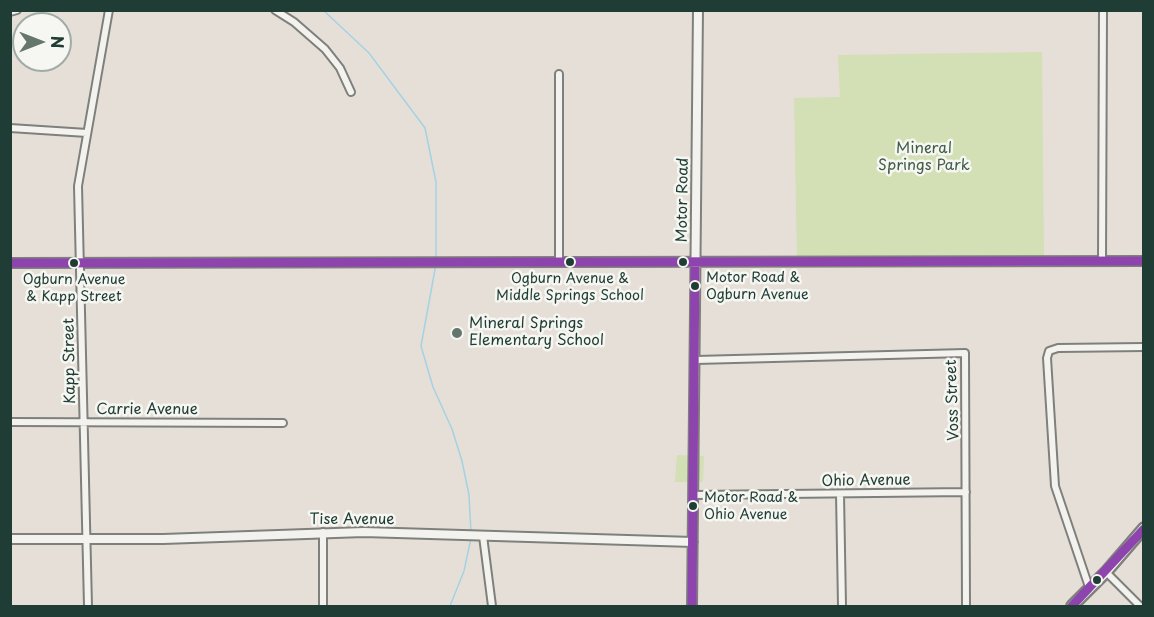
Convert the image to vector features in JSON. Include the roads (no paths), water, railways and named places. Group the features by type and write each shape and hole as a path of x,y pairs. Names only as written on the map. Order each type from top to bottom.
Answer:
{"main road":[{"path":"1072,606 1106,572 1143,528"}],"street":[{"path":"10,12 17,10"},
{"name":"Kapp Street","path":"88,606 78,186 109,10"},
{"path":"275,10 294,22 325,49 340,68 351,92"},
{"name":"Motor Road","path":"692,606 698,10"},
{"path":"1102,10 1102,261"},
{"path":"559,74 559,263"},
{"path":"10,128 87,133"},
{"path":"10,263 1143,261"},
{"path":"1089,587 1055,486 1047,358 1049,351 1058,348 1143,347"},
{"name":"Voss Street","path":"696,360 965,352 966,606"},
{"name":"Carrie Avenue","path":"10,422 283,423"},
{"name":"Ohio Avenue","path":"694,495 966,492"},
{"path":"840,494 842,606"},
{"path":"323,532 323,606"},
{"name":"Tise Avenue","path":"10,539 163,539 323,532 693,542"},
{"path":"483,536 492,606"},
{"path":"1106,572 1141,606"}],"waterway":[{"path":"323,10 369,53 425,128 436,182 436,259"},
{"path":"436,264 421,346 433,387 452,429 462,461 469,495 471,533"},
{"path":"450,606 464,571 471,538"}],"place":[{"name":"Ogburn Avenue & Middle Springs School","path":"570,262"},
{"name":"Ogburn Avenue & Kapp Street","path":"74,263"},
{"name":"Motor Road & Ogburn Avenue","path":"695,286"},
{"name":"Mineral Springs Elementary School","path":"457,333"},
{"name":"Motor Road & Ohio Avenue","path":"693,506"}],"park label":[{"name":"Mineral Springs Park","path":"924,158"}]}
